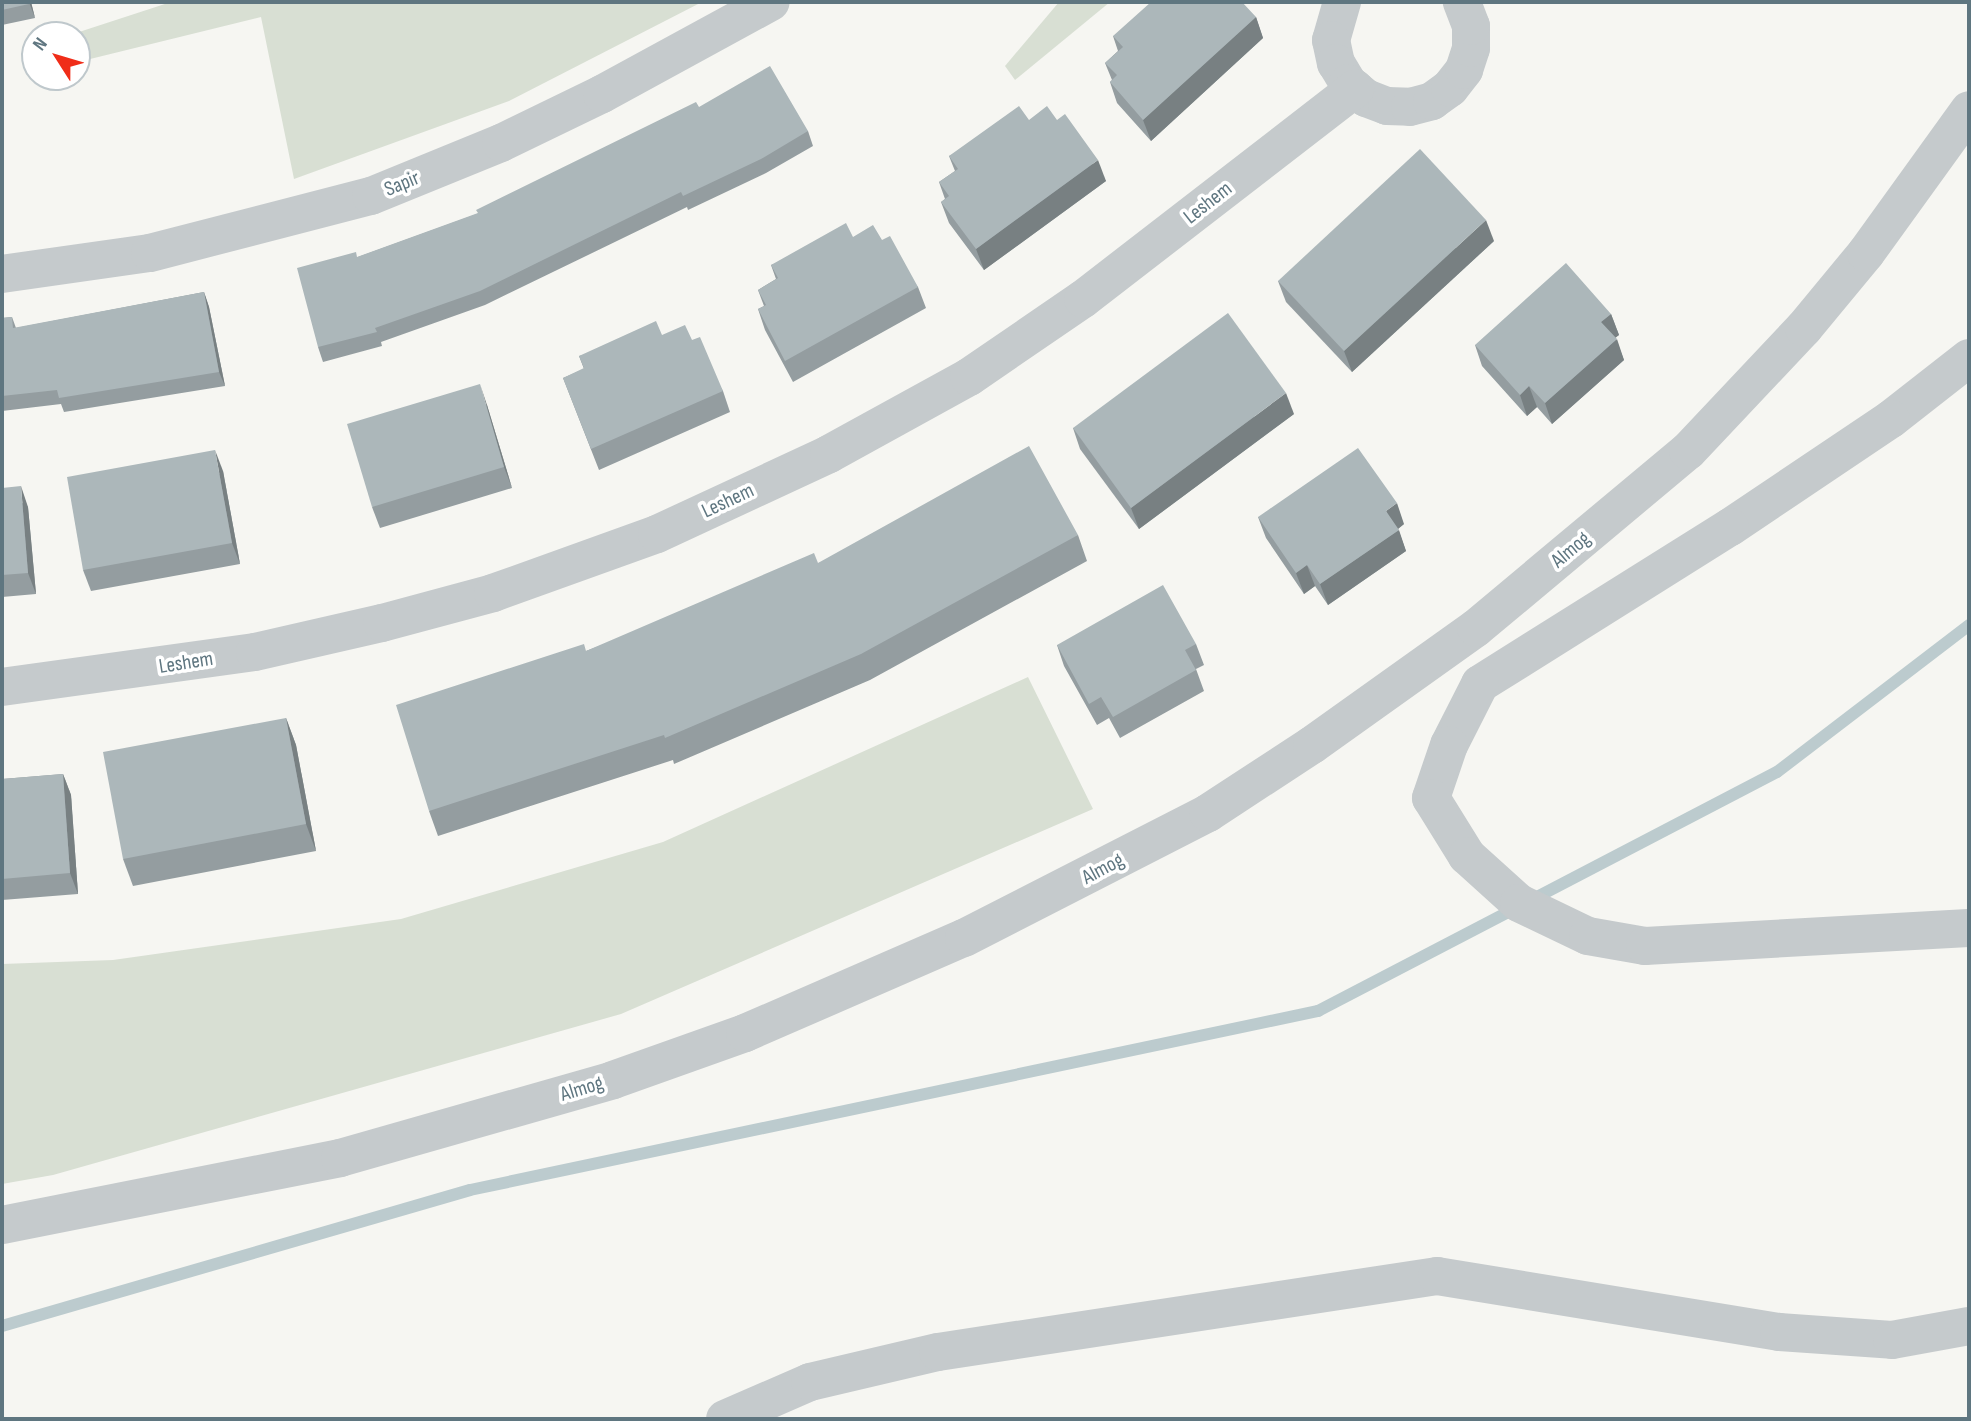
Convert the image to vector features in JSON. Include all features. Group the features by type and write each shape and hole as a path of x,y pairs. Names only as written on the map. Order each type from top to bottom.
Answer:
{"street":[{"name":"Sapir","path":"2,274 150,253 371,197 580,105 771,2"},
{"path":"1342,2 1331,40 1336,63 1355,89 1387,106 1410,107 1432,101 1450,88 1464,69 1471,48 1471,26 1462,2"},
{"name":"Leshem","path":"2,687 85,679 255,652 382,623 493,593 657,534 829,454 969,377 1083,299 1355,89"},
{"name":"Almog","path":"2,1225 340,1158 613,1080 745,1033 964,938 1208,813 1333,731 1476,628 1688,451 1857,264 1969,110"},
{"path":"1969,358 1891,419 1741,520 1480,684 1449,745 1431,799 1467,856 1520,903 1588,936 1645,946 1969,928"},
{"path":"725,1419 810,1382 937,1352 1437,1276 1779,1332 1892,1340 1969,1326"}],"shaded area":[{"path":"171,2 702,2 509,101 294,179 261,17 91,59 91,28"},
{"path":"1059,2 1110,2 1015,80 1005,66"},
{"path":"1028,677 1093,809 621,1014 53,1175 2,1184 2,964 113,960 401,919 663,842"}],"building":[{"path":"2,2 29,2 29,4 2,10"},
{"path":"1151,2 1242,2 1256,17 1143,120 1110,82 1117,75 1105,63 1123,47 1113,36"},
{"path":"770,66 808,131 761,159 683,196 681,192 480,291 375,328 377,332 318,347 297,268 356,252 357,257 478,213 476,210 696,102 699,107"},
{"path":"1019,106 1029,120 1047,106 1057,120 1065,114 1098,160 976,249 941,202 949,196 939,182 958,169 949,156"},
{"path":"1420,149 1486,220 1344,351 1278,281"},
{"path":"846,223 853,237 873,225 882,240 890,236 918,287 785,361 758,309 766,305 758,290 778,278 771,265"},
{"path":"1566,263 1611,314 1601,322 1617,339 1545,403 1529,386 1520,395 1475,345"},
{"path":"204,292 219,372 59,398 57,390 2,396 2,318 12,317 13,328"},
{"path":"1228,313 1286,393 1131,508 1073,428"},
{"path":"656,321 662,335 685,325 692,340 700,337 723,391 591,449 563,378 584,368 579,356"},
{"path":"480,384 504,467 372,507 347,424"},
{"path":"1029,446 1078,535 861,654 665,738 664,735 429,811 396,705 584,644 586,651 814,553 818,563"},
{"path":"1358,448 1397,503 1386,511 1399,530 1320,584 1307,565 1296,573 1258,517"},
{"path":"215,450 232,543 83,570 67,477"},
{"path":"21,486 28,573 2,575 2,488"},
{"path":"1163,585 1196,644 1185,650 1196,670 1113,717 1101,697 1089,704 1057,645"},
{"path":"286,718 306,824 123,859 103,752"},
{"path":"63,774 70,873 2,879 2,779"}],"waterway":[{"path":"2,1326 470,1190 1318,1011 1777,772 1969,625"}]}
